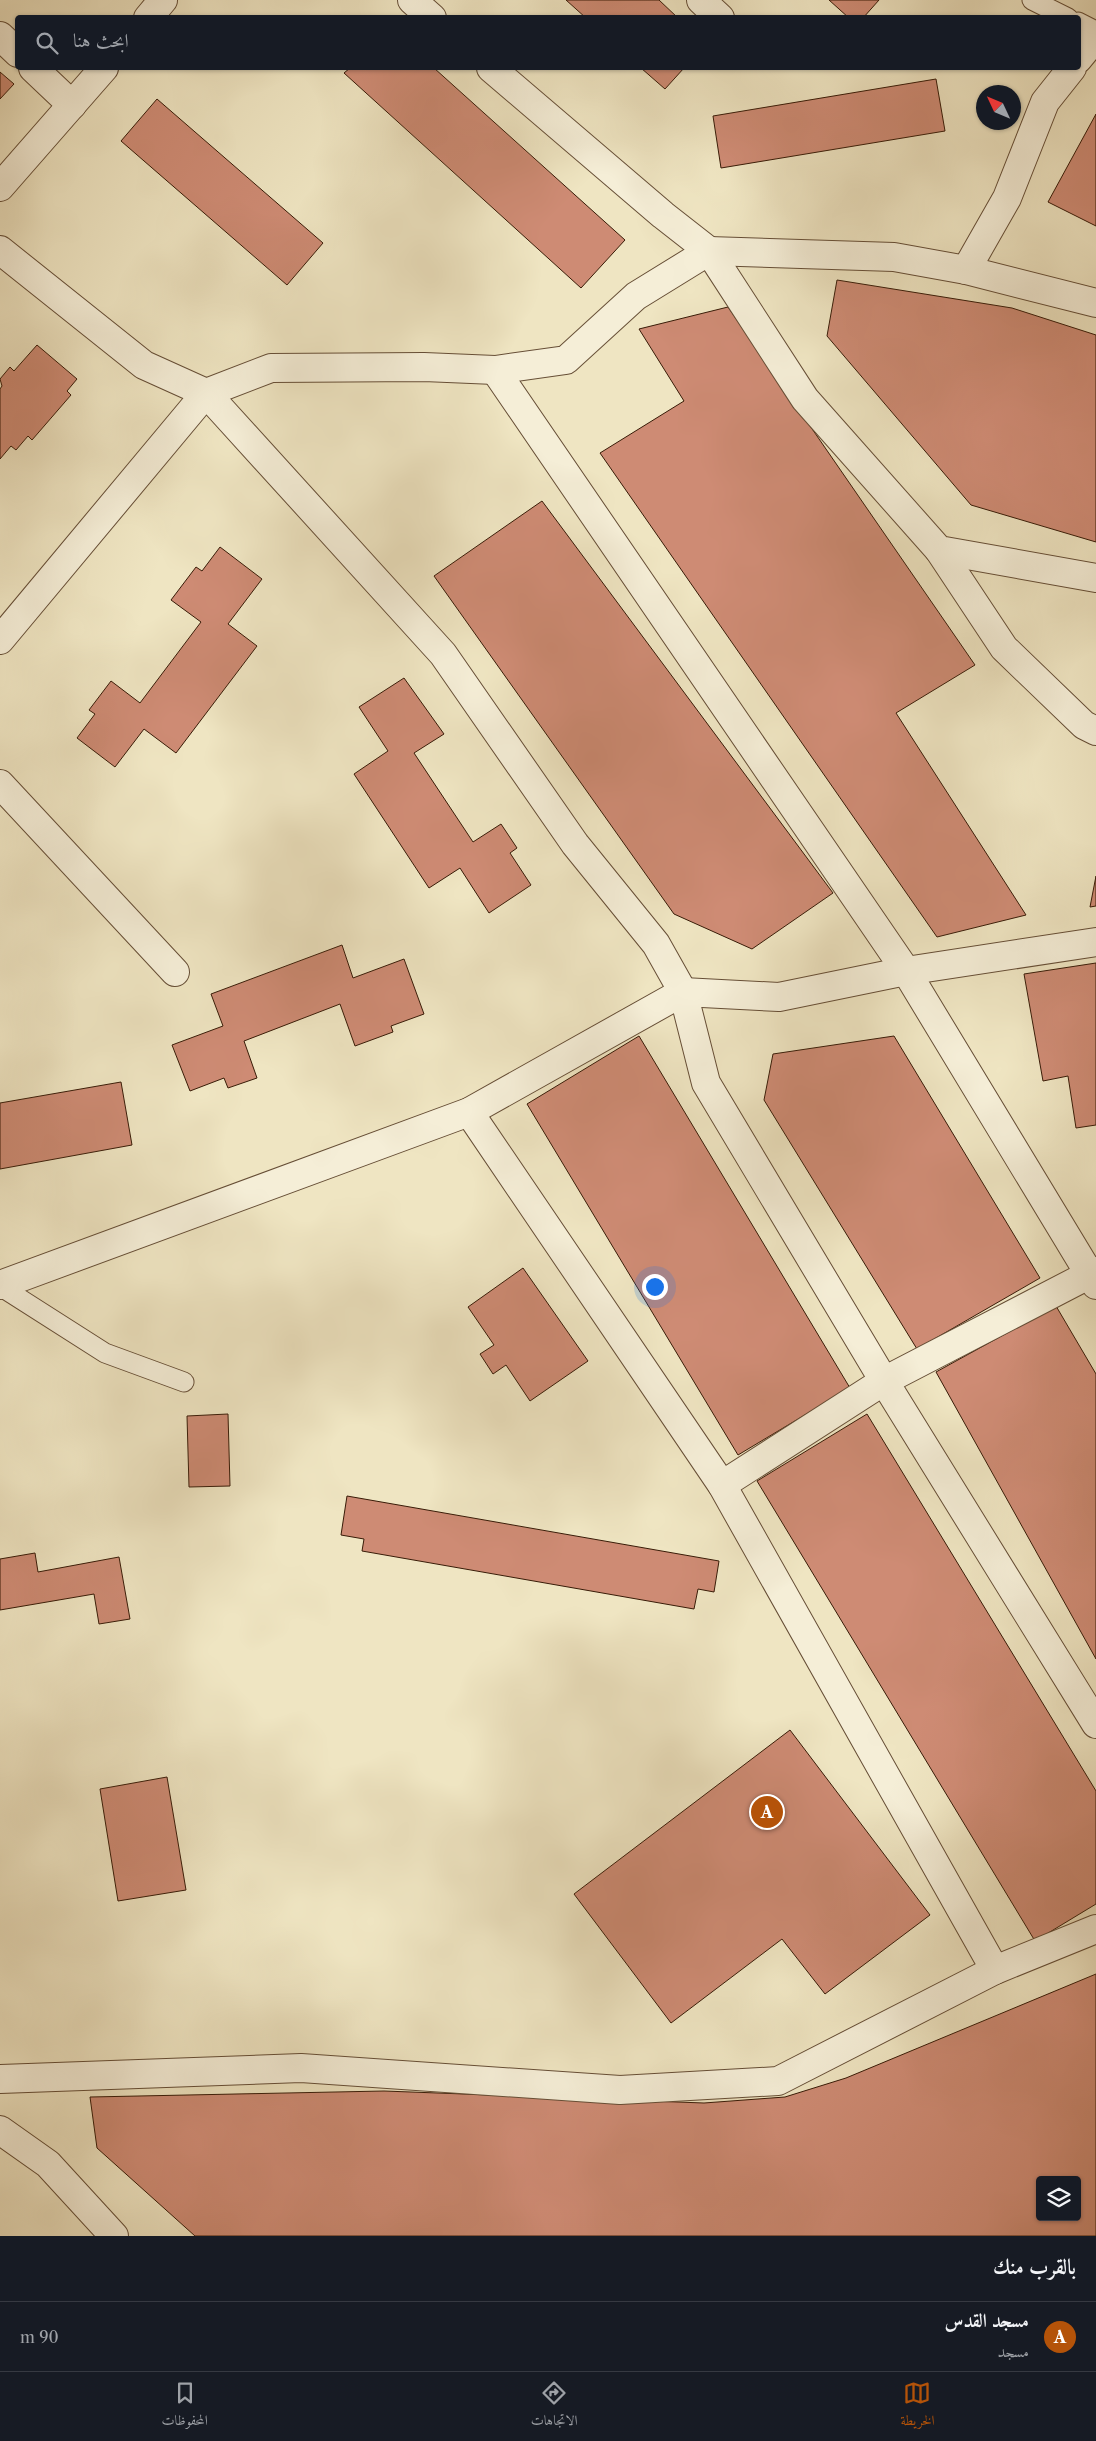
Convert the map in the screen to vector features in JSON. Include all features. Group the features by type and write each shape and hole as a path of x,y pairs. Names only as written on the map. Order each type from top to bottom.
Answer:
{"street":[{"path":"150,15 163,0"},
{"path":"412,0 429,15"},
{"path":"700,0 717,15"},
{"path":"0,36 15,50"},
{"path":"1081,55 1096,37"},
{"path":"35,70 72,105"},
{"path":"0,187 102,70"},
{"path":"493,70 663,215 709,251 805,399 939,550 1004,648 1084,725 1096,731"},
{"path":"966,270 1007,198 1045,102 1070,70"},
{"path":"0,250 144,365 206,393 443,654 575,844 656,944 683,992 706,1082 884,1381 1096,1724"},
{"path":"0,640 206,393 271,368 424,367 495,370 566,360 636,296 709,251 894,257 966,270 1096,303"},
{"path":"495,370 906,971 1094,1277 884,1381 722,1485"},
{"path":"939,550 1096,578"},
{"path":"0,784 174,972"},
{"path":"0,1286 469,1112 683,992 779,998 906,971 1096,942"},
{"path":"469,1112 722,1485 995,1970"},
{"path":"0,2079 301,2068 620,2090 778,2080 995,1970 1096,1929"},
{"path":"0,2130 48,2164 114,2236"}],"lane":[{"path":"1032,0 1062,15"},
{"path":"1081,24 1096,31"},
{"path":"0,1286 105,1353 184,1382"}],"building":[{"path":"566,0 659,0 675,15 583,15"},
{"path":"829,0 879,0 866,15 846,15"},
{"path":"348,70 436,70 625,240 581,288 344,73"},
{"path":"643,70 682,70 665,89"},
{"path":"0,72 14,84 0,99"},
{"path":"936,79 945,131 721,168 713,116"},
{"path":"157,99 323,243 287,285 121,141"},
{"path":"1096,114 1096,226 1048,202"},
{"path":"837,280 1012,308 1096,335 1096,542 971,505 827,336"},
{"path":"728,307 975,665 896,713 1026,915 937,937 600,453 684,401 639,329"},
{"path":"37,345 77,379 67,391 71,395 32,440 28,436 16,450 11,446 0,459 0,389 2,386 0,379 10,367 14,371"},
{"path":"542,501 833,893 752,949 674,914 434,576"},
{"path":"220,547 262,579 228,624 257,646 176,753 144,729 115,767 77,738 95,714 89,710 111,681 140,703 201,622 171,600 196,567 202,571"},
{"path":"404,678 444,734 414,753 473,842 501,824 517,848 510,853 531,885 489,913 460,868 429,888 354,774 388,751 359,707"},
{"path":"1096,876 1096,906 1090,907"},
{"path":"342,945 353,978 404,959 424,1014 391,1026 393,1032 355,1046 340,1004 244,1041 257,1078 228,1088 224,1078 190,1091 172,1045 223,1026 211,994"},
{"path":"1096,963 1096,1125 1076,1128 1068,1076 1043,1081 1024,974"},
{"path":"639,1036 850,1388 738,1455 527,1104"},
{"path":"894,1036 1040,1278 917,1349 764,1100 773,1054"},
{"path":"121,1082 132,1145 0,1169 0,1103"},
{"path":"523,1268 588,1361 530,1401 506,1365 493,1374 480,1354 494,1345 468,1307"},
{"path":"1056,1306 1096,1374 1096,1659 936,1372"},
{"path":"228,1414 230,1486 189,1487 187,1416"},
{"path":"867,1414 1096,1791 1096,1904 1035,1941 757,1481"},
{"path":"347,1496 719,1561 714,1592 698,1589 694,1609 362,1551 364,1539 341,1535"},
{"path":"35,1553 38,1572 119,1557 130,1619 99,1624 94,1594 0,1610 0,1559"},
{"path":"790,1730 930,1915 825,1994 782,1939 671,2023 574,1894"},
{"path":"167,1777 186,1890 118,1901 100,1789"},
{"path":"1096,1974 1096,2236 195,2236 97,2148 90,2097 384,2091 704,2103 785,2097 846,2078"}],"place":[{"name":"مسجد القدس","path":"767,1812"}]}
